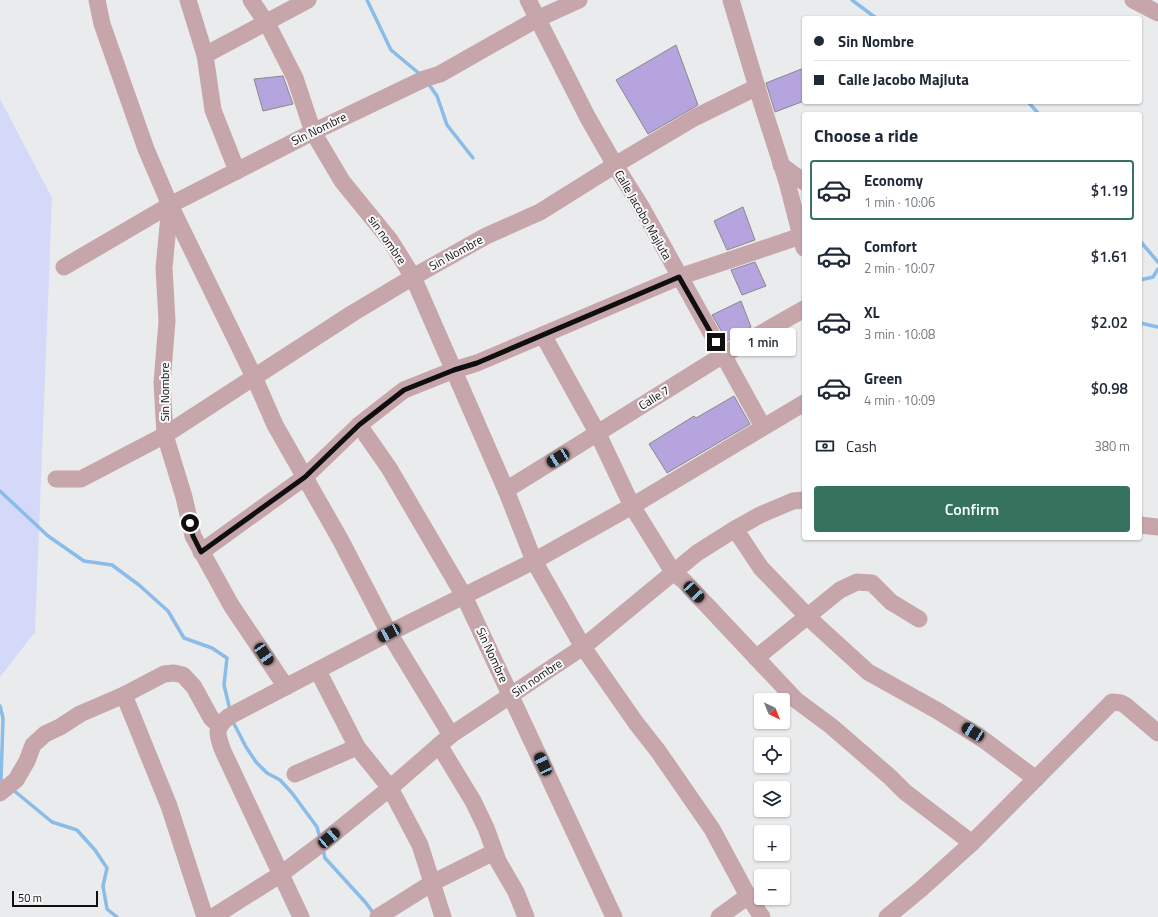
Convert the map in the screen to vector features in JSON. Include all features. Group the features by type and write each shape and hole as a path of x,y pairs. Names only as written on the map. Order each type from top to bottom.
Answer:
{"street":[{"path":"97,0 102,24 128,99 146,149 170,205 254,377 275,425 340,539 445,740 486,828 494,852 516,892 526,917"},
{"path":"188,0 204,55 213,110 237,171"},
{"name":"sin nombre","path":"251,0 266,23 295,78 313,132 342,181 390,240 413,277 506,490 534,561 583,647 636,724 658,751 712,829 748,896 762,917"},
{"path":"204,55 308,0"},
{"name":"Calle Jacobo Majluta","path":"528,0 588,118 614,165 642,208 763,427"},
{"name":"SIn Nombre","path":"64,267 170,205 313,132 424,79 440,74 537,19 579,0"},
{"path":"201,552 305,477 359,425 404,390 454,370 477,363 679,277 802,242 781,165 731,0"},
{"path":"1133,0 1158,13"},
{"name":"Sin Nombre","path":"56,479 80,479 165,435 353,313 413,277 486,236 540,212 614,165 694,118 757,87"},
{"path":"781,165 802,181"},
{"name":"Sin Nombre","path":"170,205 164,268 167,321 162,383 165,435 184,497 193,536 231,605 286,687"},
{"name":"Calle 7","path":"506,490 723,355 802,310"},
{"path":"543,335 598,434 632,506 673,572 796,700 837,731 905,792 972,843"},
{"path":"301,917 223,751 217,736 219,725 228,717 389,633 534,561 632,506 802,404"},
{"name":"Sin Nombre","path":"359,425 389,468 464,596 614,917"},
{"name":"Sin nombre","path":"213,917 281,874 321,844 390,788 445,740 583,647 697,553 735,528 766,512 793,501 802,500"},
{"path":"1142,525 1158,527"},
{"path":"735,528 761,568 807,616 868,672 938,710 984,740 1036,779"},
{"path":"756,658 840,590 857,582 872,584 890,602 919,619"},
{"path":"318,671 357,747 390,788 420,845 443,917"},
{"path":"0,793 16,780 34,745 46,734 80,714 124,695 164,674 174,673 183,675 194,687 211,718 219,725"},
{"path":"124,695 169,806 205,917"},
{"path":"887,917 921,889 972,843 1112,702 1125,705 1158,733"},
{"path":"295,774 357,747"},
{"path":"378,917 432,883 494,852"},
{"path":"719,917 748,896"}],"shaded area":[{"path":"0,99 52,198 35,632 0,677"}],"building":[{"path":"676,45 698,105 648,134 616,80"},
{"path":"802,69 802,102 775,112 766,83"},
{"path":"283,76 293,104 263,111 254,79"},
{"path":"743,207 755,240 727,250 714,221"},
{"path":"755,262 766,286 742,295 731,270"},
{"path":"741,301 751,327 727,341 712,315"},
{"path":"734,396 750,424 667,473 649,444 694,416 696,418"}],"waterway":[{"path":"367,0 391,50 421,75"},
{"path":"852,0 873,16"},
{"path":"428,83 437,96 447,125 473,158"},
{"path":"1030,104 1037,112"},
{"path":"1142,243 1158,262"},
{"path":"1142,280 1153,277 1158,269"},
{"path":"1142,323 1158,327"},
{"path":"0,491 48,536 84,561 112,565 139,585 168,611 184,638 212,648 227,658 224,685 230,710"},
{"path":"0,706 3,718 1,780 4,783"},
{"path":"232,720 246,747 256,762 267,773 280,780 292,793 317,827 320,838"},
{"path":"12,789 52,822 77,830 95,850 107,868 103,886 107,909 117,917"},
{"path":"323,850 325,858 366,903 374,914"}],"route":[{"path":"190,523 193,536 201,552 305,477 359,425 404,390 454,370 477,363 679,277 716,342"}]}
